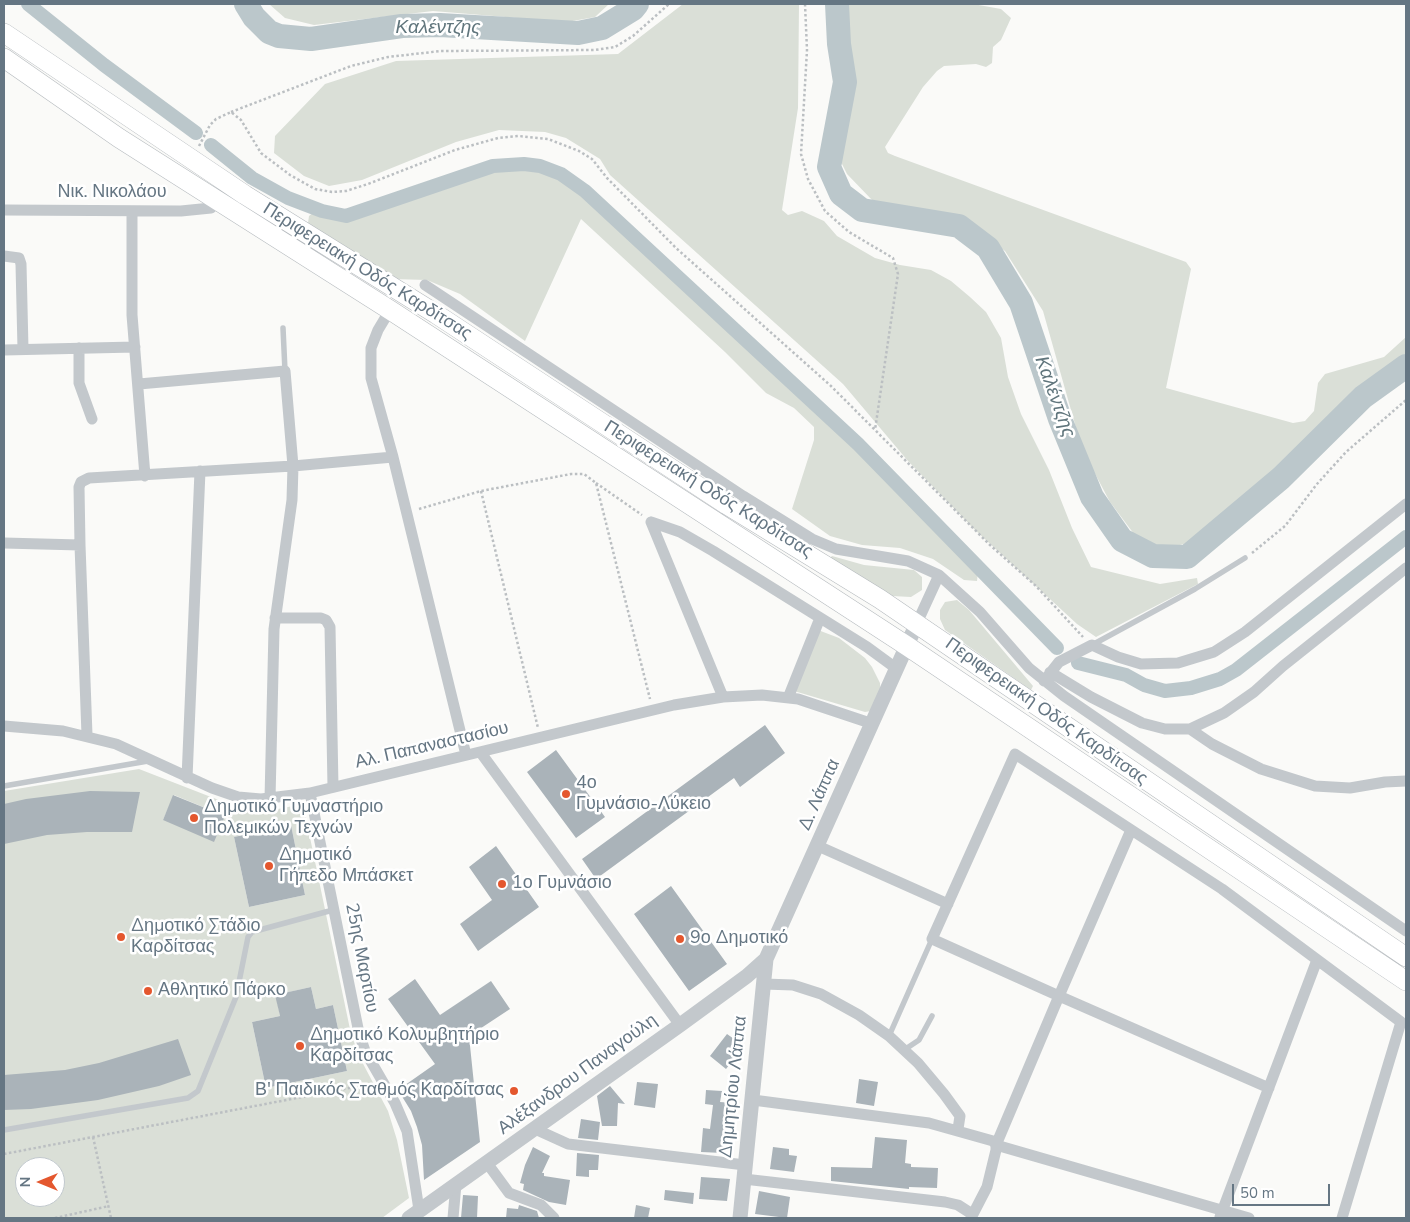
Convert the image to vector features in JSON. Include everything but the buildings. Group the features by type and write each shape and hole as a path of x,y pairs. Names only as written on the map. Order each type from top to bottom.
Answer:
{"main road":[{"name":"Περιφερειακή Οδός Καρδίτσας","path":"4,33 193,160 436,314 727,505 917,623 1406,957"},
{"name":"Περιφερειακή Οδός Καρδίτσας","path":"4,58 119,138 390,310 907,646 1406,981"}],"street":[{"name":"Νικ. Νικολάου","path":"4,210 195,210 211,208 218,201"},
{"path":"132,211 131,288 145,476"},
{"path":"4,256 19,258 21,264 23,349"},
{"path":"425,285 743,496 812,539 836,549 908,561 939,575 980,612 1008,646 1047,676 1096,720 1406,931"},
{"path":"390,310 378,330 370,357 371,378 393,457 466,756"},
{"path":"4,350 135,347"},
{"path":"79,348 79,383 92,419"},
{"path":"138,384 285,372 293,466 292,500 275,618 272,667 270,799"},
{"path":"87,735 80,545 79,487 81,482 89,478 293,466 393,457"},
{"path":"187,778 200,472"},
{"path":"1047,676 1065,658 1092,644 1118,658 1141,664 1178,662 1214,652 1245,632 1406,504"},
{"path":"651,522 680,532 713,551 867,647 897,669"},
{"path":"651,522 723,697"},
{"path":"4,543 80,545"},
{"path":"1047,676 1142,723 1165,729 1190,729 1220,716 1254,692 1282,666 1406,568"},
{"path":"917,623 939,575"},
{"path":"275,618 321,618 326,620 330,627 333,787"},
{"path":"788,698 820,618"},
{"name":"Δ. Λάππα","path":"766,959 917,623"},
{"name":"Αλ. Παπαναστασίου","path":"4,726 47,729 87,735 116,744 153,760 187,778 238,797 270,799 333,787 481,753 681,703 723,697 762,695 788,698 814,703 873,724"},
{"path":"1190,729 1212,744 1261,769 1315,786 1350,788 1385,782 1406,781"},
{"path":"481,753 680,1025"},
{"path":"1269,1088 932,939 1015,754 1222,889 1401,1022 1342,1218"},
{"name":"25ης Μαρτίου","path":"310,792 362,1043 395,1103 409,1140 414,1214"},
{"path":"535,1129 554,1140 568,1144 945,1202 958,1205 971,1216 987,1187 996,1144 1131,830"},
{"path":"818,846 948,904"},
{"name":"Αλέξανδρου Παναγούλη","path":"414,1214 680,1025 747,976 766,959"},
{"name":"Δημητρίου Λάππα","path":"740,1218 766,959"},
{"path":"1221,1214 1318,960"},
{"path":"764,984 786,984 822,994 851,1010 888,1036 930,1076 960,1116 958,1129"},
{"path":"753,1100 912,1120 958,1129 993,1141 996,1144 1221,1214 1249,1218"},
{"path":"487,1163 509,1193 541,1205 554,1218"},
{"path":"453,1218 456,1184"}],"lane":[{"path":"283,328 285,372"},
{"path":"1092,644 1195,589 1245,558"},
{"path":"4,786 153,760"},
{"path":"4,1130 188,1098 198,1091 236,997 248,937 252,932 333,910"},
{"path":"888,1036 932,939"},
{"path":"904,1050 919,1040 932,1016"}],"path":[{"path":"193,160 210,125 216,119 351,66 388,57 441,51 595,50 615,47 633,36 670,4"},
{"path":"805,4 807,50 801,154 808,179 825,211 849,232 893,258 898,274 875,430"},
{"path":"231,112 241,120 261,153 290,175 315,189 332,192 346,191 368,184 455,150 498,138 519,136 548,139 579,151 592,159 607,178 670,242 735,299 791,353 831,386 990,545 1036,586 1073,628 1092,644"},
{"path":"1245,558 1285,526 1317,484 1346,452 1406,400"},
{"path":"407,513 481,491 571,474 584,474 651,522"},
{"path":"596,483 653,710"},
{"path":"481,491 541,738"},
{"path":"4,1154 369,1086"},
{"path":"93,1136 111,1218"},
{"path":"55,1218 109,1206"}],"shaded area":[{"path":"269,4 609,4 595,17 567,22 433,11 314,25 285,18"},
{"path":"683,4 799,4 798,108 782,210 788,215 802,211 824,221 837,236 875,258 900,265 931,270 951,281 970,297 986,312 1001,338 1008,377 1021,414 1049,470 1072,528 1091,567 1160,584 1197,578 1198,584 1096,637 1077,624 974,529 908,461 843,384 610,175 600,159 566,138 545,132 499,130 456,142 362,180 329,186 304,176 274,153 275,136 325,84 396,61 618,54"},
{"path":"843,4 973,4 1001,9 1011,18 1001,40 993,47 992,63 986,67 976,64 944,66 937,71 923,87 885,147 888,153 895,156 1186,262 1191,269 1166,388 1293,423 1305,421 1314,411 1318,383 1325,374 1384,357 1406,337 1406,354 1366,383 1212,528 1191,542 1173,547 1154,546 1134,534 1110,502 1082,449 1043,311 1005,251 962,220 872,200 847,174 838,156 851,96"},
{"path":"494,168 538,170 563,180 593,202 857,450 978,572 977,581 964,580 933,559 900,548 862,545 830,536 792,509 814,440 814,427 794,408 766,393 725,352 581,219 525,341 460,294 427,280 392,279 308,223 309,216 314,212 349,219"},
{"path":"832,556 864,565 914,570 922,577 922,590 911,597 892,596 830,558"},
{"path":"957,600 969,610 1033,686 1031,690 945,630 940,619 940,610 945,602"},
{"path":"818,630 839,638 865,658 872,667 880,683 880,692 871,711 865,712 794,691"},
{"name":"Αθλητικό Πάρκο","path":"139,769 247,811 268,811 303,804 351,1034 360,1058 388,1111 397,1140 409,1198 382,1218 4,1218 4,791","holes":["174,795 225,816 163,820","291,825 305,895 249,907 234,837","311,987 316,1009 333,1005 347,1071 266,1088 252,1022 280,1016 276,995"]}],"waterway":[{"path":"28,4 104,65 196,133"},
{"name":"Καλέντζης","path":"246,4 254,17 269,32 279,36 311,39 402,26 440,25 578,33 602,28 633,9 637,4"},
{"name":"Καλέντζης","path":"837,4 839,44 845,82 829,167 841,194 862,210 959,226 988,248 1021,303 1060,419 1092,497 1122,540 1153,556 1187,557 1281,478 1363,397 1406,366"},
{"path":"211,145 252,178 288,198 322,211 346,216 493,166 524,164 540,166 561,174 585,191 858,444 1057,648"},
{"path":"1078,663 1126,675 1144,685 1165,691 1191,688 1220,679 1236,670 1406,537"}],"place":[{"name":"4ο Γυμνάσιο-Λύκειο","path":"566,794"},
{"name":"Δημοτικό Γυμναστήριο Πολεμικών Τεχνών","path":"194,818"},
{"name":"Δημοτικό Γήπεδο Μπάσκετ","path":"269,866"},
{"name":"1ο Γυμνάσιο","path":"502,884"},
{"name":"Δημοτικό Στάδιο Καρδίτσας","path":"121,937"},
{"name":"9ο Δημοτικό","path":"680,939"},
{"name":"Αθλητικό Πάρκο","path":"148,991"},
{"name":"Δημοτικό Κολυμβητήριο Καρδίτσας","path":"300,1046"},
{"name":"Β' Παιδικός Σταθμός Καρδίτσας","path":"514,1091"}]}
